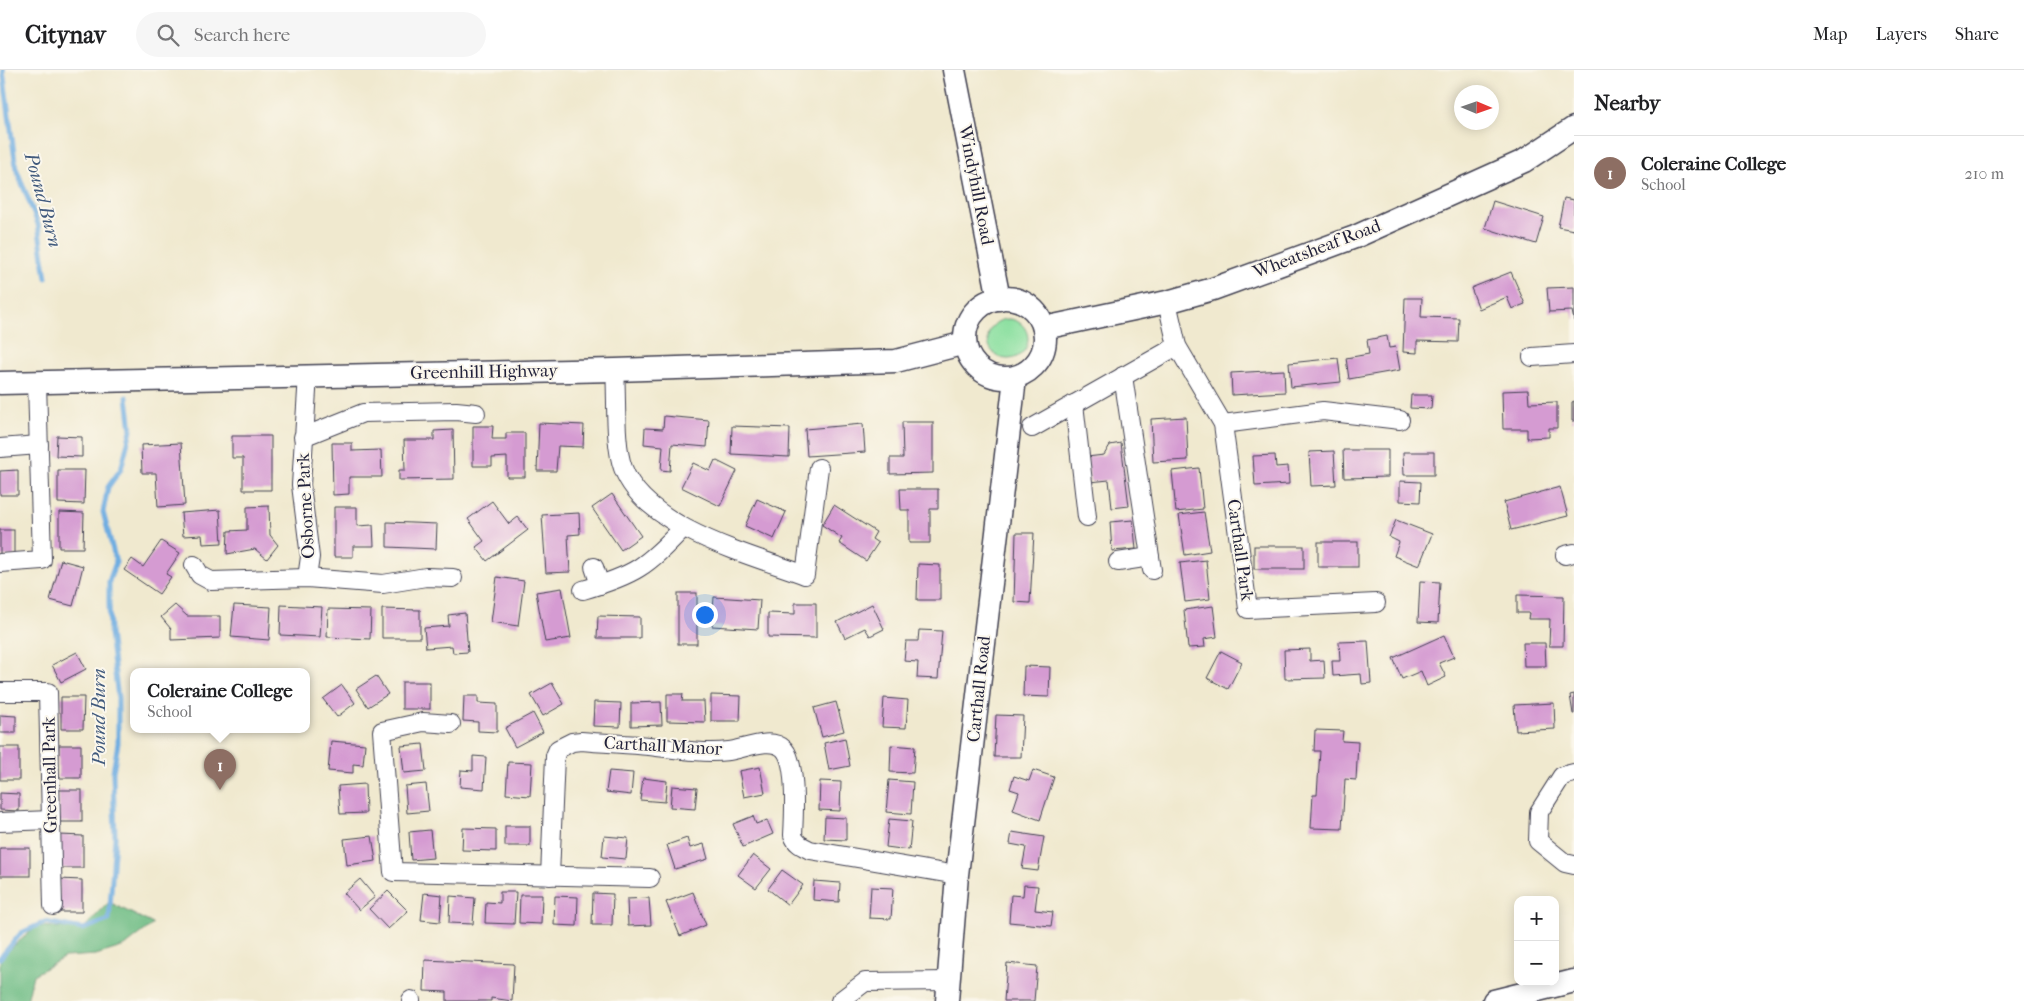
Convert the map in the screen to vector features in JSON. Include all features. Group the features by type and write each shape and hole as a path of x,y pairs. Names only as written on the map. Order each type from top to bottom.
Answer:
{"main road":[{"name":"Windyhill Road","path":"954,70 999,299"},
{"name":"Wheatsheaf Road","path":"1044,328 1167,302 1213,289 1355,237 1524,161 1574,128"},
{"path":"999,299 1016,300 1032,308 1044,328 1045,341 1042,354 1036,364 1026,373 1015,378 994,376 977,367 969,356 966,343 966,331 978,310 988,303 999,299"},
{"name":"Greenhill Highway","path":"0,382 615,370 896,361 966,343"},
{"name":"Carthall Road","path":"948,991 957,875 1015,378"},
{"path":"1494,1001 1574,981"}],"street":[{"name":"Carthall Park","path":"1167,302 1177,346 1223,424 1248,609 1376,603"},
{"path":"1032,428 1177,346"},
{"path":"1532,356 1574,354"},
{"path":"615,370 619,446 623,468 635,488 654,508 683,528 720,544 805,575 820,468"},
{"name":"Osborne Park","path":"307,578 310,557 301,486 308,376"},
{"path":"1118,562 1151,564 1123,376"},
{"path":"0,563 42,560 37,382"},
{"path":"1074,404 1087,517"},
{"path":"304,436 363,413 456,411 476,413"},
{"path":"1223,424 1323,411 1400,420"},
{"path":"0,448 39,446"},
{"path":"583,590 627,576 645,565 683,528"},
{"name":"Osborne Park","path":"194,565 200,575 211,581 281,577 383,584 426,577 453,578"},
{"path":"594,567 600,585"},
{"name":"Greenhall Park","path":"0,692 48,692 53,906"},
{"path":"451,724 423,722 382,731 393,872 650,878"},
{"name":"Carthall Manor","path":"550,876 555,756 558,749 572,742 581,741 698,752 728,751 767,744 776,745 784,749 790,764 794,820 793,835 796,842 802,847 891,866 957,875"},
{"path":"1574,773 1562,776 1538,812 1538,841 1565,863 1574,865"},
{"path":"0,822 51,820"},
{"path":"840,1001 865,982 948,991"}],"green space":[{"path":"1008,319 1022,325 1028,339 1022,353 1008,359 994,353 988,339 994,325"},
{"path":"109,902 153,924 125,946 96,955 65,957 33,975 27,1001 0,1001 0,959 2,956 37,926 83,929"}],"building":[{"path":"1564,198 1574,200 1574,230 1558,227"},
{"path":"1493,201 1544,217 1536,244 1485,228"},
{"path":"1511,272 1525,304 1512,309 1507,297 1479,309 1471,288"},
{"path":"1574,287 1574,321 1572,311 1549,312 1547,288"},
{"path":"1405,298 1422,298 1421,317 1459,318 1458,342 1417,341 1417,353 1403,352"},
{"path":"1387,336 1389,348 1396,347 1400,370 1349,379 1346,358 1369,354 1367,340"},
{"path":"1338,358 1341,382 1291,387 1289,363"},
{"path":"1284,370 1285,392 1232,395 1231,373"},
{"path":"1528,390 1529,403 1557,402 1557,428 1549,428 1549,437 1527,438 1527,429 1503,429 1502,391"},
{"path":"1411,395 1432,395 1431,409 1410,408"},
{"path":"1574,401 1574,421 1572,421 1572,402"},
{"path":"664,416 709,420 707,447 672,444 670,471 661,470 663,446 644,444 645,428 663,429"},
{"path":"1186,417 1188,460 1153,462 1151,419"},
{"path":"902,422 933,422 933,473 890,474 890,458 903,458"},
{"path":"539,423 584,425 583,447 558,446 556,471 537,471"},
{"path":"863,424 865,452 807,456 805,429"},
{"path":"473,426 493,426 492,439 506,439 506,433 525,433 525,477 507,477 507,457 492,458 492,466 473,466"},
{"path":"732,426 790,428 789,457 731,454"},
{"path":"453,430 454,479 399,480 399,470 405,470 404,440 434,440 434,431"},
{"path":"57,436 82,437 82,457 56,456"},
{"path":"232,436 271,436 271,490 243,490 243,458 232,458"},
{"path":"181,443 185,505 158,507 156,473 142,473 141,445"},
{"path":"332,443 352,443 352,451 381,450 382,477 349,477 349,494 333,495"},
{"path":"1121,443 1129,506 1112,508 1109,480 1090,482 1087,457 1104,455 1110,445"},
{"path":"1343,450 1388,450 1388,477 1344,478"},
{"path":"1334,451 1336,485 1311,486 1309,452"},
{"path":"1403,452 1434,452 1434,475 1404,475"},
{"path":"1275,455 1276,467 1288,466 1289,484 1255,486 1253,456"},
{"path":"715,460 737,471 720,506 681,487 693,463 710,471"},
{"path":"1199,468 1203,509 1176,512 1172,471"},
{"path":"18,470 18,495 0,495 0,471"},
{"path":"58,470 85,470 84,504 58,503"},
{"path":"1400,481 1421,482 1420,502 1400,501"},
{"path":"1560,487 1568,516 1511,530 1504,502"},
{"path":"900,489 938,489 938,509 930,509 930,543 909,543 909,510 901,510"},
{"path":"612,494 641,536 621,550 592,508"},
{"path":"757,499 786,512 774,539 745,526"},
{"path":"492,501 509,524 518,517 528,530 487,561 476,547 484,541 468,519"},
{"path":"834,505 876,532 872,539 878,543 866,561 839,543 842,538 822,525"},
{"path":"269,506 270,535 278,545 267,559 255,549 227,554 228,531 247,530 247,507"},
{"path":"334,507 357,507 357,526 373,525 374,546 353,546 353,557 334,557"},
{"path":"220,510 222,543 203,544 202,535 183,536 181,513"},
{"path":"59,512 84,513 83,548 59,548"},
{"path":"1204,512 1210,551 1185,555 1179,515"},
{"path":"579,513 580,534 568,535 570,572 546,573 542,515"},
{"path":"1133,520 1136,549 1112,551 1110,522"},
{"path":"1396,520 1432,534 1419,566 1394,556 1399,542 1389,537"},
{"path":"387,522 437,524 436,549 387,547"},
{"path":"0,530 14,530 14,556 0,556"},
{"path":"1016,533 1034,533 1030,603 1014,602"},
{"path":"161,541 180,553 166,574 171,577 159,594 124,570 132,559 143,567"},
{"path":"1318,542 1358,542 1358,567 1318,567"},
{"path":"1254,546 1304,546 1304,569 1254,569"},
{"path":"61,560 83,566 73,606 50,600"},
{"path":"1206,560 1210,599 1185,602 1180,563"},
{"path":"918,564 940,565 940,600 917,600"},
{"path":"497,577 524,581 518,626 491,622"},
{"path":"1420,581 1440,582 1438,623 1418,622"},
{"path":"562,588 571,638 545,642 536,592"},
{"path":"678,593 697,593 697,644 678,644"},
{"path":"1517,595 1564,596 1563,646 1549,646 1550,619 1528,619 1529,613 1517,613"},
{"path":"714,597 760,600 758,629 712,626"},
{"path":"795,603 816,603 816,638 768,637 768,613 795,614"},
{"path":"872,604 884,629 870,636 865,628 845,638 837,622"},
{"path":"175,605 187,616 220,616 220,638 171,640 171,629 161,617"},
{"path":"234,605 271,607 269,640 231,637"},
{"path":"281,605 322,607 320,637 280,635"},
{"path":"1213,606 1217,637 1204,639 1205,647 1188,648 1184,610"},
{"path":"328,609 371,610 370,639 327,637"},
{"path":"382,609 420,610 420,638 382,638"},
{"path":"465,613 468,652 453,653 452,646 426,648 424,628 449,626 448,615"},
{"path":"598,616 640,617 640,638 597,638"},
{"path":"919,630 942,631 938,679 917,678 918,662 904,661 906,641 918,641"},
{"path":"1444,635 1454,657 1439,663 1446,677 1427,686 1421,671 1402,679 1393,658"},
{"path":"1368,641 1371,683 1362,684 1361,674 1333,676 1332,661 1340,661 1339,642"},
{"path":"1523,643 1545,643 1546,666 1524,666"},
{"path":"1310,649 1310,661 1324,660 1325,678 1285,679 1284,650"},
{"path":"1221,651 1242,662 1228,689 1207,678"},
{"path":"77,652 86,669 61,682 52,665"},
{"path":"1024,666 1050,667 1049,697 1023,696"},
{"path":"376,676 388,694 368,707 356,689"},
{"path":"402,682 430,682 430,709 402,709"},
{"path":"552,683 564,704 543,716 531,695"},
{"path":"342,685 355,703 337,717 323,699"},
{"path":"667,694 683,694 682,701 704,701 705,722 667,721"},
{"path":"1574,694 1574,714 1573,714 1570,695"},
{"path":"711,695 741,696 740,721 711,721"},
{"path":"464,696 478,696 478,703 497,704 497,732 478,731 478,722 463,721"},
{"path":"61,697 84,697 83,729 61,729"},
{"path":"884,698 908,700 906,728 882,727"},
{"path":"594,702 621,703 620,727 593,726"},
{"path":"661,702 662,725 631,726 631,703"},
{"path":"836,702 844,731 822,737 814,708"},
{"path":"1554,703 1555,729 1516,731 1514,705"},
{"path":"533,713 543,732 515,747 505,728"},
{"path":"0,715 16,716 16,733 0,733"},
{"path":"996,715 1023,716 1021,757 994,757"},
{"path":"1315,730 1343,731 1342,741 1358,742 1356,780 1345,779 1342,829 1311,828 1313,795 1317,795 1320,751 1314,751"},
{"path":"845,738 850,766 829,770 824,743"},
{"path":"331,741 365,744 363,765 353,764 353,773 328,771"},
{"path":"423,744 426,771 404,773 401,746"},
{"path":"59,745 81,745 81,778 58,778"},
{"path":"891,745 915,747 913,773 890,772"},
{"path":"0,747 19,747 19,780 0,780"},
{"path":"473,756 486,757 484,789 460,787 461,770 473,771"},
{"path":"508,762 532,763 530,796 506,794"},
{"path":"760,767 765,793 744,797 739,771"},
{"path":"1033,770 1054,777 1040,820 1013,810 1019,792 1010,789 1014,776 1029,781"},
{"path":"609,771 633,773 631,795 606,792"},
{"path":"643,778 667,781 665,802 640,800"},
{"path":"889,780 913,782 911,814 886,812"},
{"path":"820,781 841,782 840,811 819,810"},
{"path":"365,784 366,813 340,814 338,786"},
{"path":"426,784 429,811 407,813 405,786"},
{"path":"672,786 697,788 695,809 670,807"},
{"path":"59,790 82,790 82,822 59,822"},
{"path":"0,793 19,794 19,811 0,810"},
{"path":"753,816 756,824 767,820 773,834 743,847 733,824"},
{"path":"825,817 846,818 846,840 824,839"},
{"path":"889,819 912,821 909,850 886,847"},
{"path":"505,826 530,826 530,846 505,846"},
{"path":"463,828 496,829 496,851 462,850"},
{"path":"430,830 433,858 411,860 409,832"},
{"path":"1012,832 1044,837 1038,871 1022,869 1026,847 1010,844"},
{"path":"60,835 83,836 83,868 60,868"},
{"path":"372,836 376,861 347,865 344,839"},
{"path":"604,836 628,838 626,859 602,857"},
{"path":"687,838 690,848 704,844 708,859 675,869 667,845"},
{"path":"0,848 30,848 30,876 0,876"},
{"path":"753,855 771,869 756,888 738,875"},
{"path":"782,870 803,885 788,905 768,889"},
{"path":"59,879 82,880 82,912 59,912"},
{"path":"360,879 375,897 359,910 344,893"},
{"path":"814,881 840,883 839,902 813,900"},
{"path":"1024,885 1038,886 1035,910 1053,912 1051,926 1009,922 1011,895 1023,896"},
{"path":"871,887 893,888 891,919 869,918"},
{"path":"388,891 408,911 388,929 369,909"},
{"path":"500,892 516,892 514,924 485,923 486,902 500,903"},
{"path":"693,892 706,925 680,936 666,902"},
{"path":"424,893 442,895 440,922 421,920"},
{"path":"593,893 613,894 612,925 592,925"},
{"path":"520,895 542,895 541,924 519,923"},
{"path":"450,896 475,898 473,924 449,923"},
{"path":"555,896 578,897 577,926 554,925"},
{"path":"649,898 651,925 628,926 627,899"},
{"path":"425,960 514,964 512,1001 491,998 491,1001 447,1001 447,992 424,991"},
{"path":"1007,963 1037,966 1034,1001 1004,1001"}],"waterway":[{"name":"Pound Burn","path":"3,70 16,168 38,224 46,278"},
{"name":"Pound Burn","path":"0,958 21,933 45,922 83,929 109,920 115,838 113,772 118,743 118,698 110,633 109,603 109,581 116,562 103,512 108,487 121,469 131,430 127,397"}],"place":[{"name":"Coleraine College","path":"220,790"}]}
